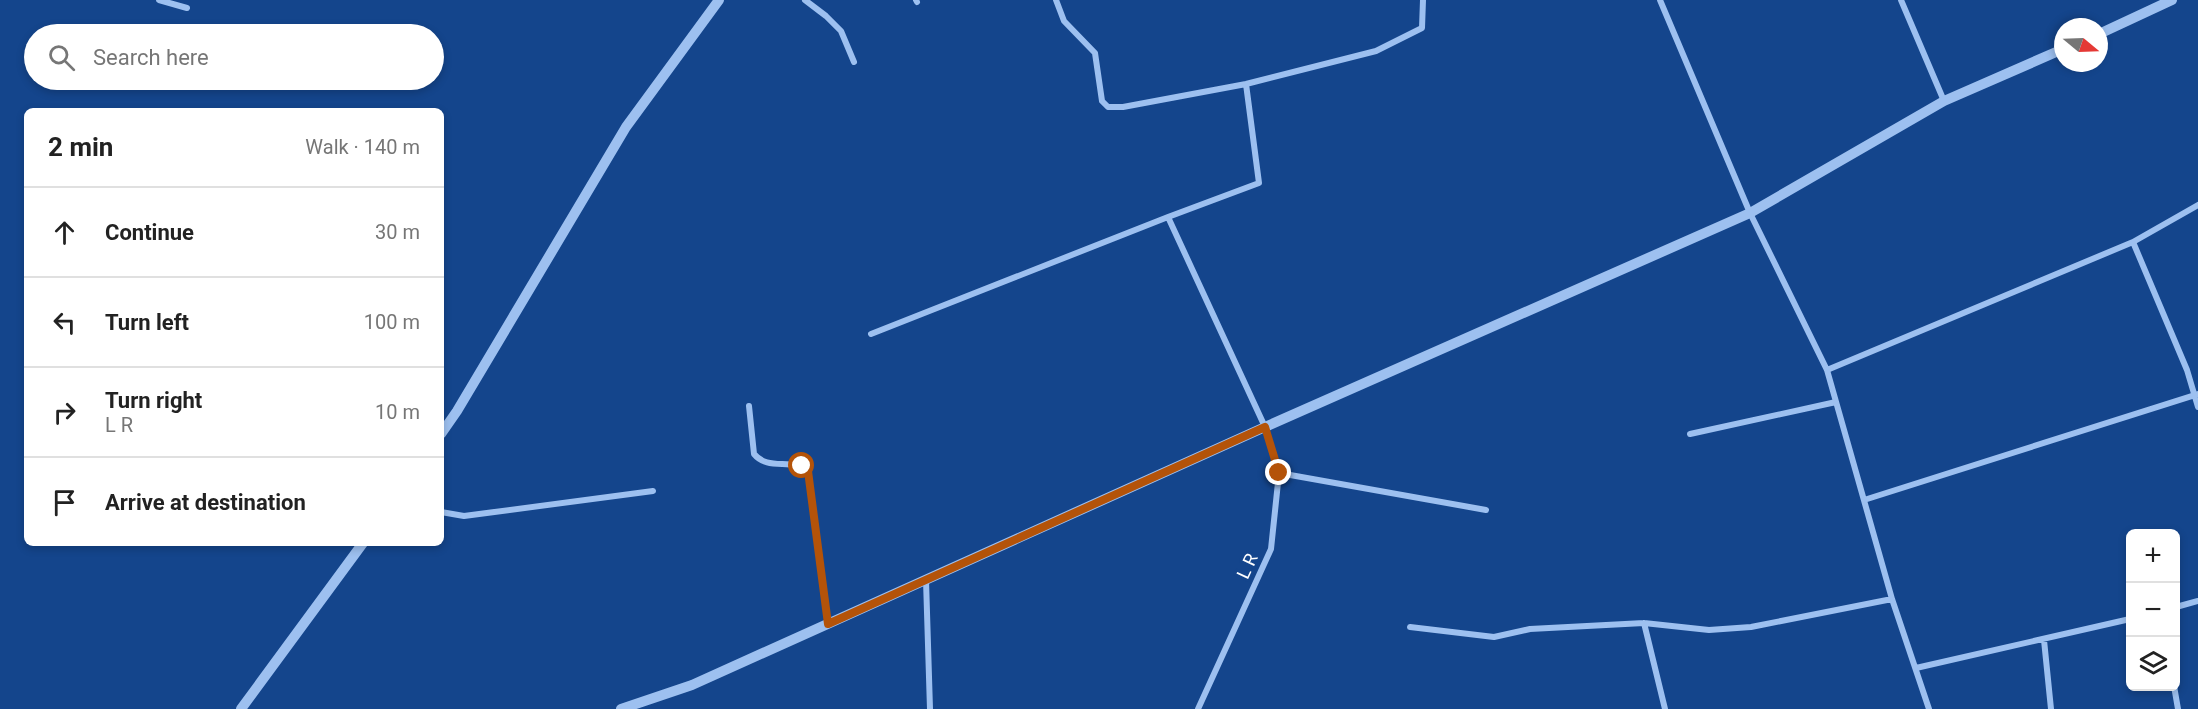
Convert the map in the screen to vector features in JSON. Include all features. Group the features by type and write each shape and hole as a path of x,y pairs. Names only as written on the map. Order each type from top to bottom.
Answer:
{"street":[{"path":"159,0 187,8"},
{"path":"444,430 626,127 719,0"},
{"path":"805,0 841,31 854,62"},
{"path":"1056,0 1064,21 1089,44 1095,53 1102,101 1108,107 1123,107 1246,84 1376,51 1422,28 1423,0"},
{"path":"1660,0 1750,213 1827,370 1892,599 1929,709"},
{"path":"1901,0 1944,100"},
{"path":"2108,30 2172,0"},
{"path":"621,709 646,705 692,685 1265,427 1750,213 1944,100 2054,53"},
{"path":"871,334 1259,183 1246,84"},
{"path":"1827,370 2133,242 2198,205"},
{"name":"L R","path":"1168,217 1265,427 1279,473 1271,549 1198,709"},
{"path":"2133,242 2187,369 2198,407"},
{"path":"1864,500 2196,395"},
{"path":"1690,434 1836,402"},
{"path":"749,406 754,454 759,460 802,466 808,471 828,624"},
{"path":"1279,473 1486,510"},
{"path":"444,513 464,516 652,491"},
{"path":"241,709 361,546"},
{"path":"926,580 930,709"},
{"path":"1410,627 1494,638 1547,628 1644,623 1709,630 1751,627 1892,599"},
{"path":"2180,606 2198,601"},
{"path":"1916,668 2126,620"},
{"path":"1644,623 1665,709"},
{"path":"2044,640 2051,709"},
{"path":"2175,691 2178,709"}],"route":[{"path":"802,466 808,471 828,624 1265,427 1279,473"}]}
